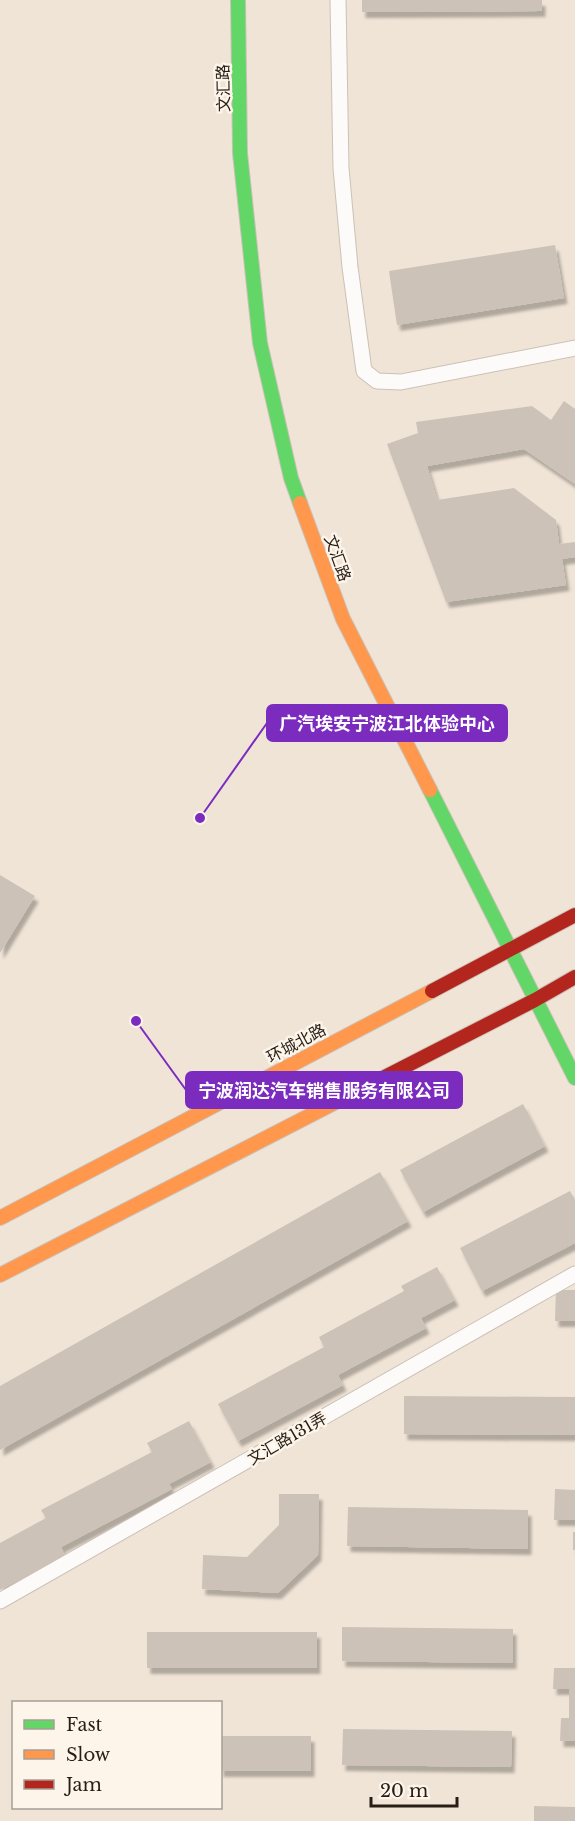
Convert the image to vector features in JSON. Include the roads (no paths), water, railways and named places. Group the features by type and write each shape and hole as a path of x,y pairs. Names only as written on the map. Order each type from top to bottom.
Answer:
{"main road":[{"name":"文汇路","path":"238,0 240,153 260,343 291,478 343,619 575,1078"},
{"name":"环城北路","path":"0,1218 575,915"},
{"path":"0,1275 535,1000 575,977"}],"lane":[{"path":"338,0 341,168 350,267 364,371 377,381 401,382 575,348"},
{"name":"文汇路131弄","path":"0,1601 575,1274"}],"place":[{"name":"广汽埃安宁波江北体验中心","path":"200,818"},
{"name":"宁波润达汽车销售服务有限公司","path":"136,1021"}]}
